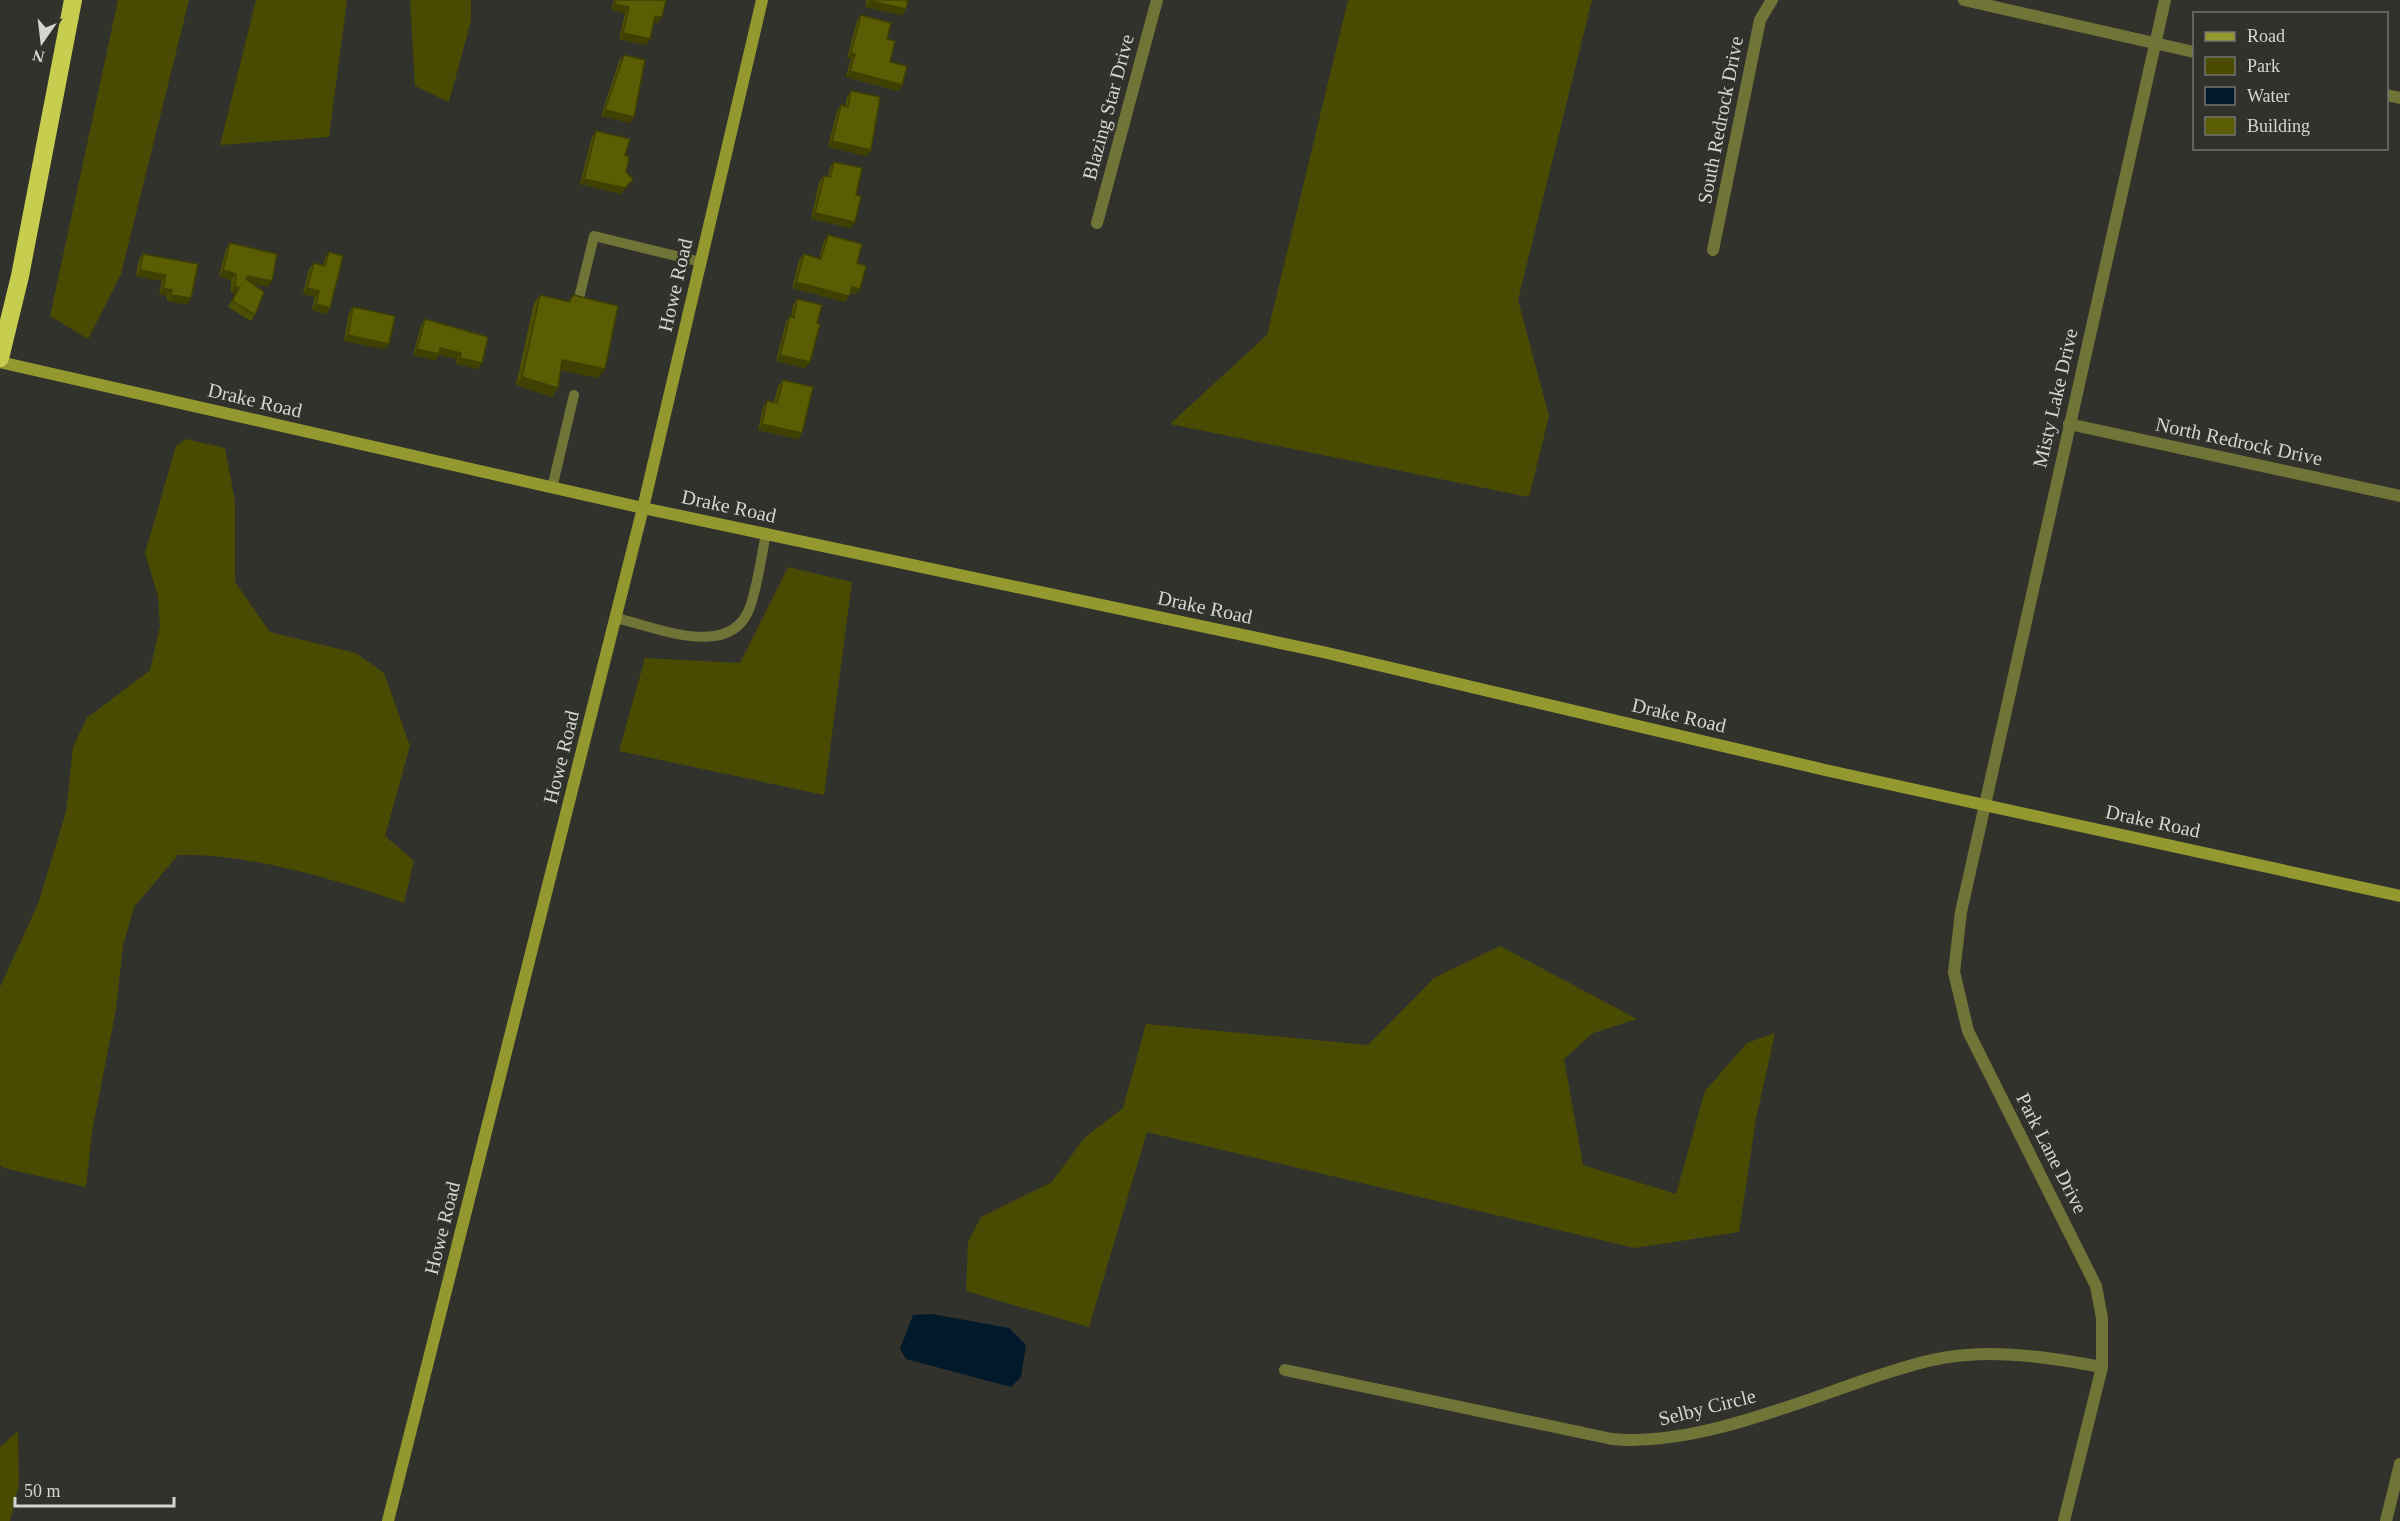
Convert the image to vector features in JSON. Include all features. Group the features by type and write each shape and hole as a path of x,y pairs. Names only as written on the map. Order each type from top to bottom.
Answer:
{"highway":[{"path":"0,360 20,276 73,0"}],"street":[{"name":"Howe Road","path":"388,1521 616,618 762,0"},
{"name":"Blazing Star Drive","path":"1097,224 1156,0"},
{"name":"South Redrock Drive","path":"1713,250 1760,20 1772,0"},
{"path":"1964,0 2193,52"},
{"name":"Misty Lake Drive","path":"1986,805 2165,0"},
{"name":"Drake Road","path":"0,360 552,488 1323,652 1825,770 2400,896"},
{"name":"North Redrock Drive","path":"2069,424 2400,496"},
{"name":"Park Lane Drive","path":"1986,805 1961,912 1954,972 1959,1002 1968,1031 2096,1286 2102,1318 2102,1367 2064,1521"},
{"name":"Selby Circle","path":"1285,1370 1612,1439 1634,1441 1681,1436 1758,1415 1913,1365 1965,1355 2063,1360 2102,1367"},
{"path":"2386,1521 2400,1464"}],"lane":[{"path":"579,298 594,236 701,262"},
{"path":"552,488 574,395"},
{"path":"616,618 697,637 714,638 730,633 742,622 750,607 766,534"}],"green space":[{"path":"118,0 189,0 121,274 88,339 50,316"},
{"path":"256,0 347,0 329,137 220,145"},
{"path":"410,0 471,0 471,21 449,102 415,86"},
{"path":"1348,0 1592,0 1518,300 1549,416 1529,497 1170,424 1267,335"},
{"path":"186,439 225,448 235,501 235,582 270,632 356,653 384,673 410,746 385,836 414,861 404,903 322,877 263,863 234,858 178,855 134,907 123,946 116,1009 92,1132 86,1187 4,1168 0,1165 0,987 38,904 66,812 73,747 87,718 150,670 160,626 158,596 145,553 176,446"},
{"path":"788,567 852,582 824,795 619,751 645,658 740,663"},
{"path":"1500,946 1637,1019 1593,1033 1564,1059 1583,1165 1676,1194 1705,1091 1747,1043 1775,1033 1756,1119 1739,1232 1634,1248 1147,1132 1089,1327 966,1291 968,1242 981,1217 1052,1182 1084,1138 1123,1108 1146,1024 1368,1045 1434,978"},
{"path":"18,1431 19,1484 10,1521 0,1521 0,1447"}],"water":[{"path":"932,1314 1009,1328 1026,1345 1021,1377 1011,1387 906,1359 900,1349 913,1315"}],"building":[{"path":"616,0 666,0 662,17 655,16 650,39 623,33 629,7 615,4"},
{"path":"870,0 908,0 906,9"},
{"path":"861,15 891,23 887,39 895,41 890,62 907,66 902,85 850,71 855,54 851,53"},
{"path":"624,55 645,60 634,117 605,110"},
{"path":"851,91 880,97 871,150 832,141 841,105 848,107"},
{"path":"596,131 630,139 625,155 629,157 626,172 633,179 625,188 584,179"},
{"path":"834,162 862,168 856,195 861,196 855,222 815,213 824,176 830,177"},
{"path":"828,235 862,244 857,263 866,266 860,289 852,287 849,296 796,282 804,254 821,259"},
{"path":"230,243 277,254 272,281 248,276 246,279 264,292 255,315 232,301 239,288 235,286 236,274 223,270"},
{"path":"329,252 343,256 330,308 316,304 319,291 307,288 314,263 325,266"},
{"path":"143,254 198,264 191,298 171,295 172,290 163,288 166,275 140,270"},
{"path":"540,295 570,302 573,295 618,306 605,369 562,360 558,388 522,377"},
{"path":"797,299 822,305 817,323 820,324 810,362 780,355 790,316 794,318"},
{"path":"353,307 395,316 389,344 348,335"},
{"path":"425,319 488,337 482,363 460,358 461,353 440,348 439,354 417,349"},
{"path":"783,380 813,387 802,433 762,424 767,401 777,403"}]}
